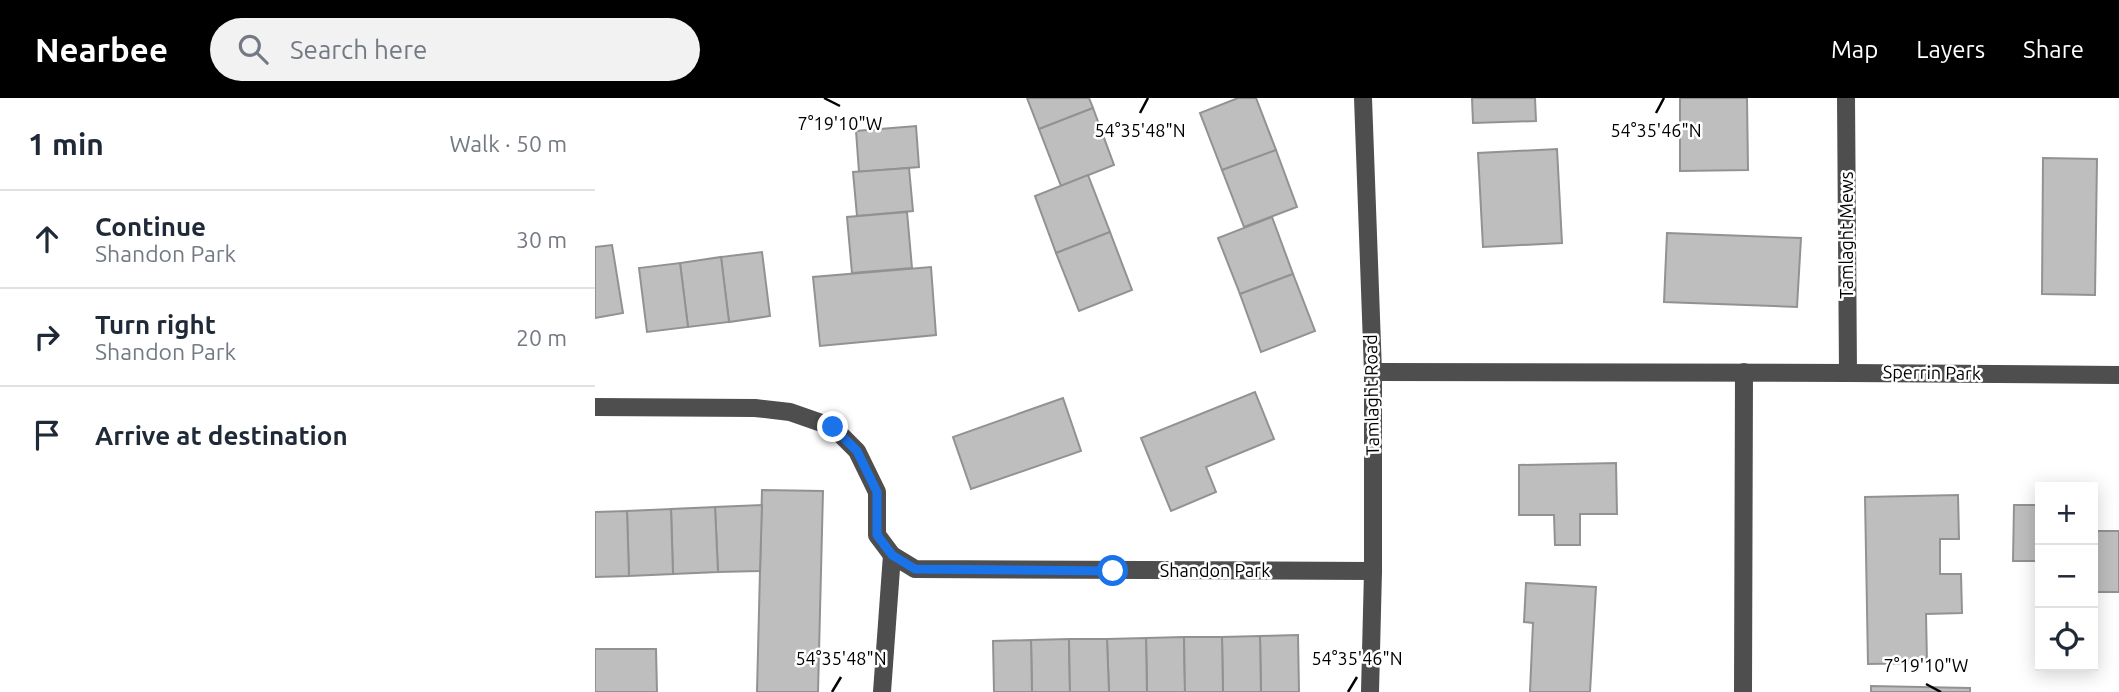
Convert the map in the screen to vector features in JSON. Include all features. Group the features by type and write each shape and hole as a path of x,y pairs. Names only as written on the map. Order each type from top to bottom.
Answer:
{"street":[{"name":"Tamlaght Road","path":"1363,98 1373,372 1370,692"},
{"name":"Tamlaght Mews","path":"1846,98 1848,373"},
{"name":"Sperrin Park","path":"1373,372 2119,375"},
{"path":"1743,692 1744,372"},
{"path":"595,407 755,408 790,412 833,427 857,451 877,492 877,535 892,555 882,692"},
{"name":"Shandon Park","path":"892,555 915,569 1373,571"}],"building":[{"path":"1027,98 1089,98 1093,108 1039,129"},
{"path":"1238,98 1256,98 1276,150 1222,170 1200,113"},
{"path":"1472,98 1535,98 1536,121 1473,123"},
{"path":"1680,98 1747,98 1748,170 1680,171"},
{"path":"1093,108 1114,165 1061,186 1039,129"},
{"path":"916,126 919,167 859,172 856,131"},
{"path":"1557,149 1562,243 1483,247 1478,153"},
{"path":"1276,150 1297,207 1244,227 1222,170"},
{"path":"2043,158 2097,159 2095,295 2042,294"},
{"path":"909,168 913,211 857,216 853,172"},
{"path":"1088,175 1110,232 1056,253 1035,196"},
{"path":"907,212 912,268 852,273 847,217"},
{"path":"1272,217 1293,274 1240,294 1218,238"},
{"path":"1110,232 1132,290 1079,311 1056,253"},
{"path":"1667,233 1801,238 1797,307 1664,302"},
{"path":"612,245 623,313 595,318 595,247"},
{"path":"762,252 770,316 729,322 721,257"},
{"path":"721,257 729,322 688,327 680,263"},
{"path":"680,263 688,327 647,332 639,268"},
{"path":"931,267 936,335 820,346 813,277"},
{"path":"1293,274 1315,331 1261,352 1240,294"},
{"path":"1255,392 1274,439 1206,467 1216,492 1171,511 1141,438"},
{"path":"1063,398 1081,451 971,489 953,437"},
{"path":"1616,463 1617,514 1580,514 1580,545 1555,545 1554,515 1519,515 1519,465"},
{"path":"762,490 823,491 818,692 757,692"},
{"path":"1958,495 1959,539 1940,539 1940,574 1961,574 1962,613 1926,614 1927,663 1868,664 1865,497"},
{"path":"762,505 760,571 718,572 715,507"},
{"path":"2014,505 2035,505 2035,561 2013,561"},
{"path":"715,507 718,572 673,574 671,509"},
{"path":"671,509 673,574 629,576 627,511"},
{"path":"627,511 629,576 595,577 595,512"},
{"path":"2098,531 2119,531 2119,592 2098,592"},
{"path":"1526,583 1596,587 1590,692 1530,692 1533,623 1524,622"},
{"path":"1298,635 1299,692 1261,692 1260,636"},
{"path":"1260,636 1261,692 1223,692 1222,637"},
{"path":"1184,637 1185,692 1147,692 1146,638"},
{"path":"1184,637 1222,637 1223,692 1185,692"},
{"path":"1146,638 1147,692 1109,692 1107,639"},
{"path":"1069,639 1070,692 1032,692 1031,640"},
{"path":"1069,639 1107,639 1109,692 1070,692"},
{"path":"1031,640 1032,692 994,692 993,641"},
{"path":"595,649 656,649 657,692 595,692"},
{"path":"1871,686 1970,688 1970,692 1871,692"}],"route":[{"path":"833,427 857,451 877,492 877,535 892,555 915,569 1113,571"}]}
